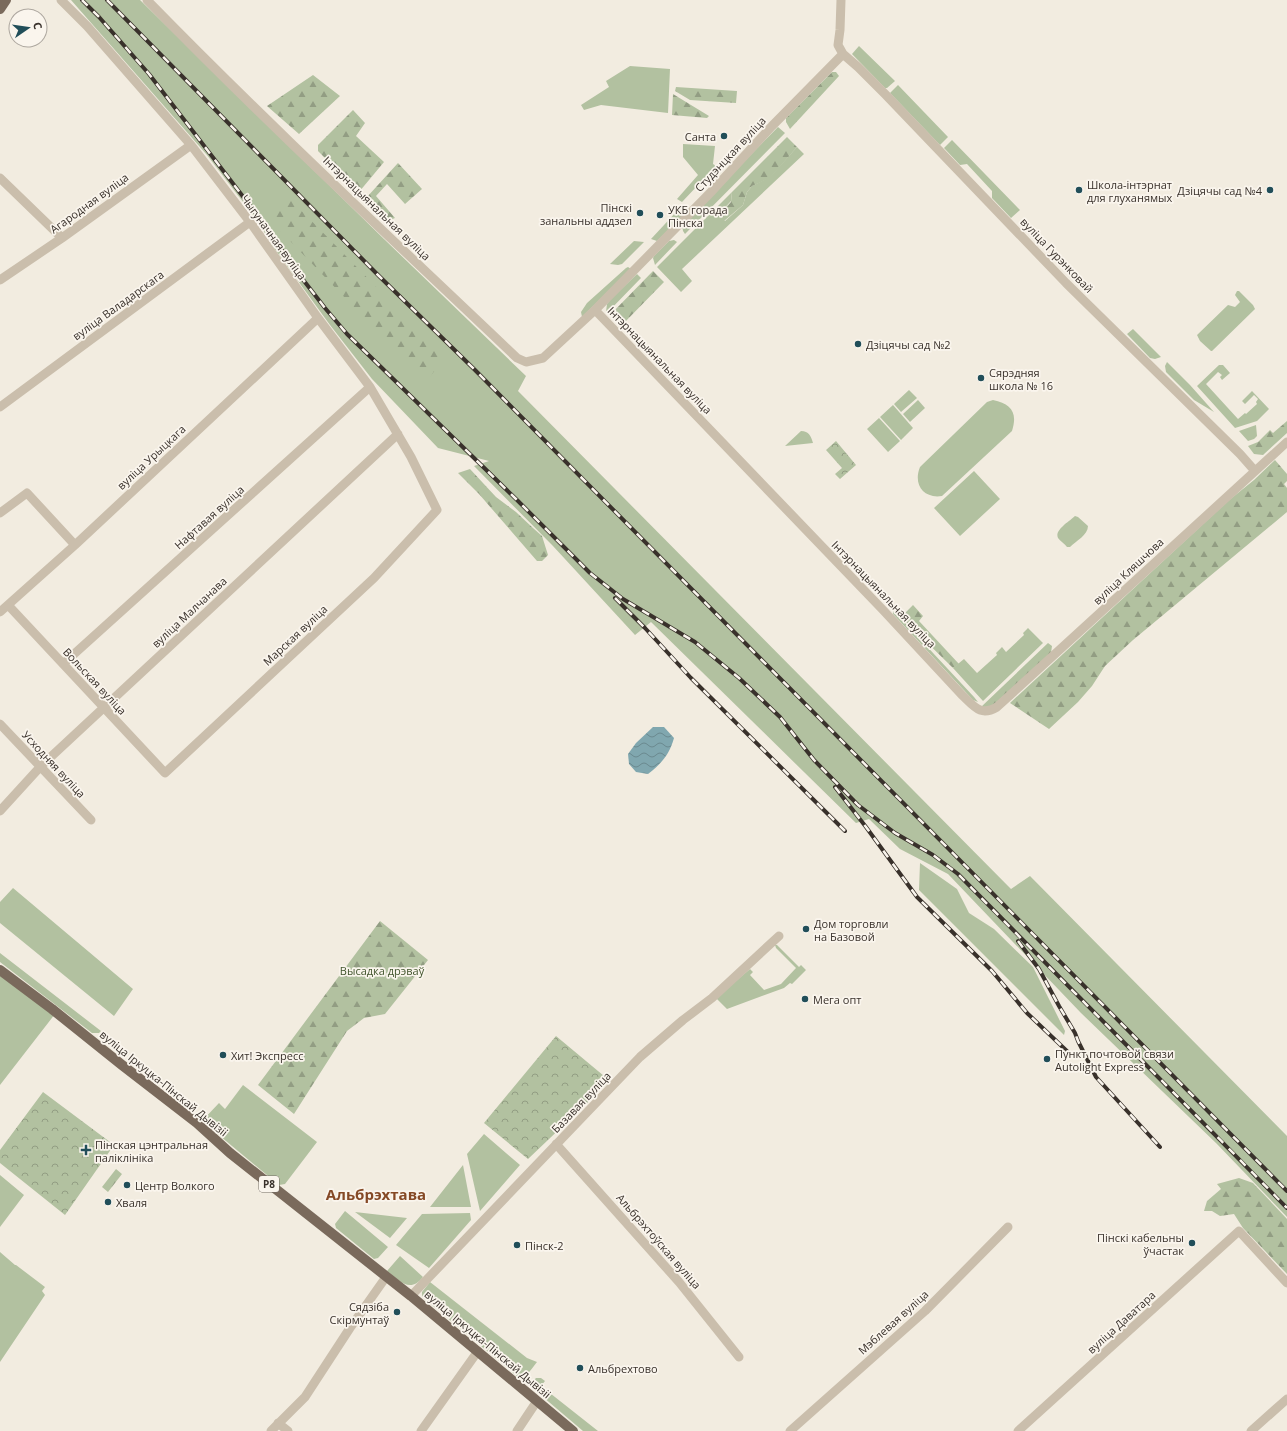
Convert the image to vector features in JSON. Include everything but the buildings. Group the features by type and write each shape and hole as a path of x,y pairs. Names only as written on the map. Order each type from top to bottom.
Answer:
{"main road":[{"path":"0,9 6,0"},
{"name":"вуліца Іркуцка-Пінскай Дывізіі","path":"0,970 197,1122 230,1152 411,1296 573,1431"}],"street":[{"name":"Чыгуначная вуліца","path":"61,0 87,26 191,145 250,222 318,318 370,387 398,434 437,510"},
{"name":"Інтэрнацыянальная вуліца","path":"147,0 354,204 517,358 526,362 543,358 595,310 883,610 962,695 983,712"},
{"path":"841,0 838,45 843,54"},
{"name":"Студэнцкая вуліца","path":"595,310 712,191 772,126 843,54"},
{"name":"вуліца Гурэнковай","path":"843,54 858,67 1066,283 1240,454 1255,471"},
{"name":"Агародная вуліца","path":"0,280 62,238 191,145"},
{"path":"0,178 62,238"},
{"name":"вуліца Валадарскага","path":"0,407 250,222"},
{"name":"вуліца Урыцкага","path":"0,612 75,545 318,318"},
{"name":"Нафтавая вуліца","path":"63,664 370,387"},
{"name":"вуліца Малчанава","path":"0,811 40,766 398,434"},
{"name":"вуліца Кляшчова","path":"983,712 990,711 997,707 1287,442"},
{"path":"0,513 27,492 75,545"},
{"name":"Марская вуліца","path":"165,772 374,578 437,510"},
{"name":"Вольская вуліца","path":"8,605 165,772"},
{"name":"Усходняя вуліца","path":"0,724 91,820"},
{"name":"Базавая вуліца","path":"411,1296 640,1058 683,1020 712,998 779,936"},
{"name":"Альбрэхтоўская вуліца","path":"556,1144 680,1282 739,1357"},
{"name":"Мэблевая вуліца","path":"790,1431 925,1311 1008,1227"},
{"name":"вуліца Даватара","path":"1018,1431 1240,1231 1287,1283"},
{"path":"271,1431 305,1397 350,1328 386,1277"},
{"path":"421,1431 478,1351"},
{"path":"1251,1431 1287,1399"},
{"path":"517,1431 537,1401"},
{"path":"278,1423 288,1431"}],"green space":[{"path":"71,0 140,0 526,376 518,391 1011,889 1030,876 1287,1136 1287,1217 1216,1143 1081,1013 948,874 900,849 869,819 856,823 651,622 635,635 553,546 474,466 489,461 438,448 372,379 330,325 274,248 257,220 207,155"},
{"path":"859,46 895,81 887,88 885,88 852,54"},
{"path":"630,66 670,69 668,113 601,105 584,110 581,105 609,87 606,81"},
{"path":"832,72 836,72 839,76 790,129 786,122 786,118"},
{"path":"313,75 340,96 299,134 267,106"},
{"path":"898,85 948,137 940,145 890,93"},
{"path":"676,87 737,91 736,103 690,100 675,91"},
{"path":"673,94 709,116 707,118 672,115"},
{"path":"353,110 365,123 356,136 384,162 359,192 318,151 318,145"},
{"path":"778,127 785,133 685,234 682,225"},
{"path":"787,137 797,147 770,178 752,186 747,192 743,205 724,221 719,219 718,215 731,202 732,192"},
{"path":"952,140 1020,210 1011,218 992,198 992,191 967,164 960,165 944,148"},
{"path":"683,144 715,146 713,164 716,166 682,202 677,199 698,175 683,157"},
{"path":"797,147 804,154 682,269 692,281 681,292 657,267 732,192 731,201 718,215 725,221 743,205 747,192 752,186 770,177"},
{"path":"398,163 422,189 405,204 387,184 376,196 395,218 390,220 367,197"},
{"path":"288,197 445,357 426,382 269,219"},
{"path":"677,211 682,212 682,217 657,241 651,239"},
{"path":"674,240 677,242 655,265 653,258 654,256 669,241"},
{"path":"634,241 644,242 622,264 610,264"},
{"path":"628,267 631,269 582,317 581,312 587,303"},
{"path":"653,271 664,282 622,325 611,314"},
{"path":"637,274 641,278 607,313 607,304 610,300"},
{"path":"1237,291 1239,291 1253,305 1255,309 1211,351 1200,341 1197,335 1228,305 1235,307 1240,302 1235,295"},
{"path":"1133,329 1161,357 1155,359 1150,358 1127,334"},
{"path":"1167,362 1214,412 1194,400 1166,372 1165,366"},
{"path":"1219,365 1223,365 1230,373 1222,380 1220,377 1222,375 1218,372 1206,384 1238,419 1257,404 1256,402 1258,399 1254,395 1245,404 1242,401 1252,391 1269,409 1257,421 1235,428 1197,386"},
{"path":"909,390 917,398 901,412 894,404"},
{"path":"918,400 925,408 910,422 903,414"},
{"path":"993,400 1004,404 1012,410 1014,424 1012,431 942,496 935,496 925,493 921,489 918,479 920,467 987,402"},
{"path":"893,405 913,428 901,440 880,417"},
{"path":"879,418 900,441 888,452 867,429"},
{"path":"1287,421 1287,433 1263,455 1254,454 1248,446 1258,442 1270,430 1273,433"},
{"path":"1256,425 1257,436 1254,439 1248,441 1239,431"},
{"path":"801,431 809,434 813,443 785,446"},
{"path":"836,441 856,465 840,479 835,474 842,468 826,450"},
{"path":"1275,460 1287,474 1287,481 1284,484 1287,488 1287,512 1133,640 1105,666 1092,686 1078,702 1049,729 1010,703 1228,501 1254,480"},
{"path":"470,469 496,497 516,512 542,536 548,555 542,561 537,561 479,494 458,473"},
{"path":"974,471 1000,499 960,536 934,508"},
{"path":"1075,516 1088,526 1086,532 1081,538 1070,547 1067,547 1057,535 1060,529"},
{"path":"913,605 923,616 919,621 959,664 953,668 901,617"},
{"path":"893,610 978,702 973,700 893,614"},
{"path":"1028,628 1043,643 983,701 953,668 964,659 977,673 997,655 996,653 1002,647 1006,652 1024,635 1023,633"},
{"path":"1048,643 1052,646 1051,653 990,708 981,707"},
{"path":"920,863 957,889 969,913 994,929 1033,967 1065,1031 1064,1035 919,890"},
{"path":"13,888 133,989 114,1016 0,923 0,902"},
{"name":"Высадка дрэваў","path":"380,921 428,960 385,1014 364,1018 347,1031 294,1114 258,1085"},
{"path":"775,945 777,945 799,967 801,965 806,970 792,984 790,983 784,988 727,1009 716,998 750,969 753,972 750,975 764,990 781,984 796,968 776,948"},
{"path":"0,953 101,1031 99,1033 92,1033 0,962"},
{"path":"0,972 55,1014 0,1085"},
{"path":"556,1036 610,1081 528,1159 484,1123"},
{"path":"243,1085 317,1142 285,1184 279,1185 202,1121 219,1103 225,1109"},
{"path":"43,1092 114,1145 65,1215 0,1163 0,1150"},
{"path":"484,1134 520,1165 480,1211 467,1154"},
{"path":"463,1165 471,1207 430,1207"},
{"path":"116,1169 122,1174 108,1192 102,1187"},
{"path":"0,1175 24,1195 0,1227"},
{"path":"1239,1178 1253,1183 1287,1219 1287,1274 1243,1228 1234,1214 1220,1216 1212,1211 1204,1211 1207,1201 1221,1189 1217,1184"},
{"path":"345,1211 388,1247 378,1258 374,1259 336,1228 335,1224"},
{"path":"355,1212 407,1218 390,1238"},
{"path":"470,1213 471,1220 429,1268 396,1245 422,1214"},
{"path":"0,1252 45,1287 42,1291 45,1295 0,1362"},
{"path":"400,1256 423,1277 418,1282 409,1285 405,1284 387,1271"},
{"path":"430,1282 527,1358 537,1362 529,1372 524,1376 518,1377 426,1300 422,1296 422,1292"},
{"path":"536,1378 541,1378 545,1381 541,1386 598,1431 583,1431 536,1391 532,1385 532,1382"}],"water":[{"path":"653,727 664,727 674,738 672,744 664,758 648,774 636,772 629,764 628,754 636,743"}],"railway":[{"path":"82,0 149,74 264,224 294,268 347,334 590,573 623,599 695,642 739,678 780,717 814,760 858,805 895,833 933,855 958,874 1287,1208"},
{"path":"107,0 1287,1191"},
{"path":"615,598 691,678 845,831"},
{"path":"835,787 917,897 992,971 1027,1013 1070,1054"},
{"path":"1018,941 1039,969 1075,1033 1096,1077 1160,1147"}],"place":[{"name":"Санта","path":"724,136"},
{"name":"Школа-інтэрнат для глуханямых","path":"1079,190"},
{"name":"Дзіцячы сад №4","path":"1270,190"},
{"name":"Пінскі занальны аддзел","path":"640,213"},
{"name":"УКБ горада Пінска","path":"660,215"},
{"name":"Дзіцячы сад №2","path":"858,344"},
{"name":"Сярэдняя школа № 16","path":"981,378"},
{"name":"Дом торговли на Базовой","path":"806,929"},
{"name":"Мега опт","path":"805,999"},
{"name":"Хит! Экспресс","path":"223,1055"},
{"name":"Пункт почтовой связи Autolight Express","path":"1047,1059"},
{"name":"Пінская цэнтральная паліклініка","path":"86,1150"},
{"name":"Центр Волкого","path":"127,1185"},
{"name":"Хваля","path":"108,1202"},
{"name":"Пінскі кабельны ўчастак","path":"1192,1243"},
{"name":"Пінск-2","path":"517,1245"},
{"name":"Сядзіба Скірмунтаў","path":"397,1312"},
{"name":"Альбрехтово","path":"580,1368"}],"district":[{"name":"Альбрэхтава","path":"376,1194"}]}
